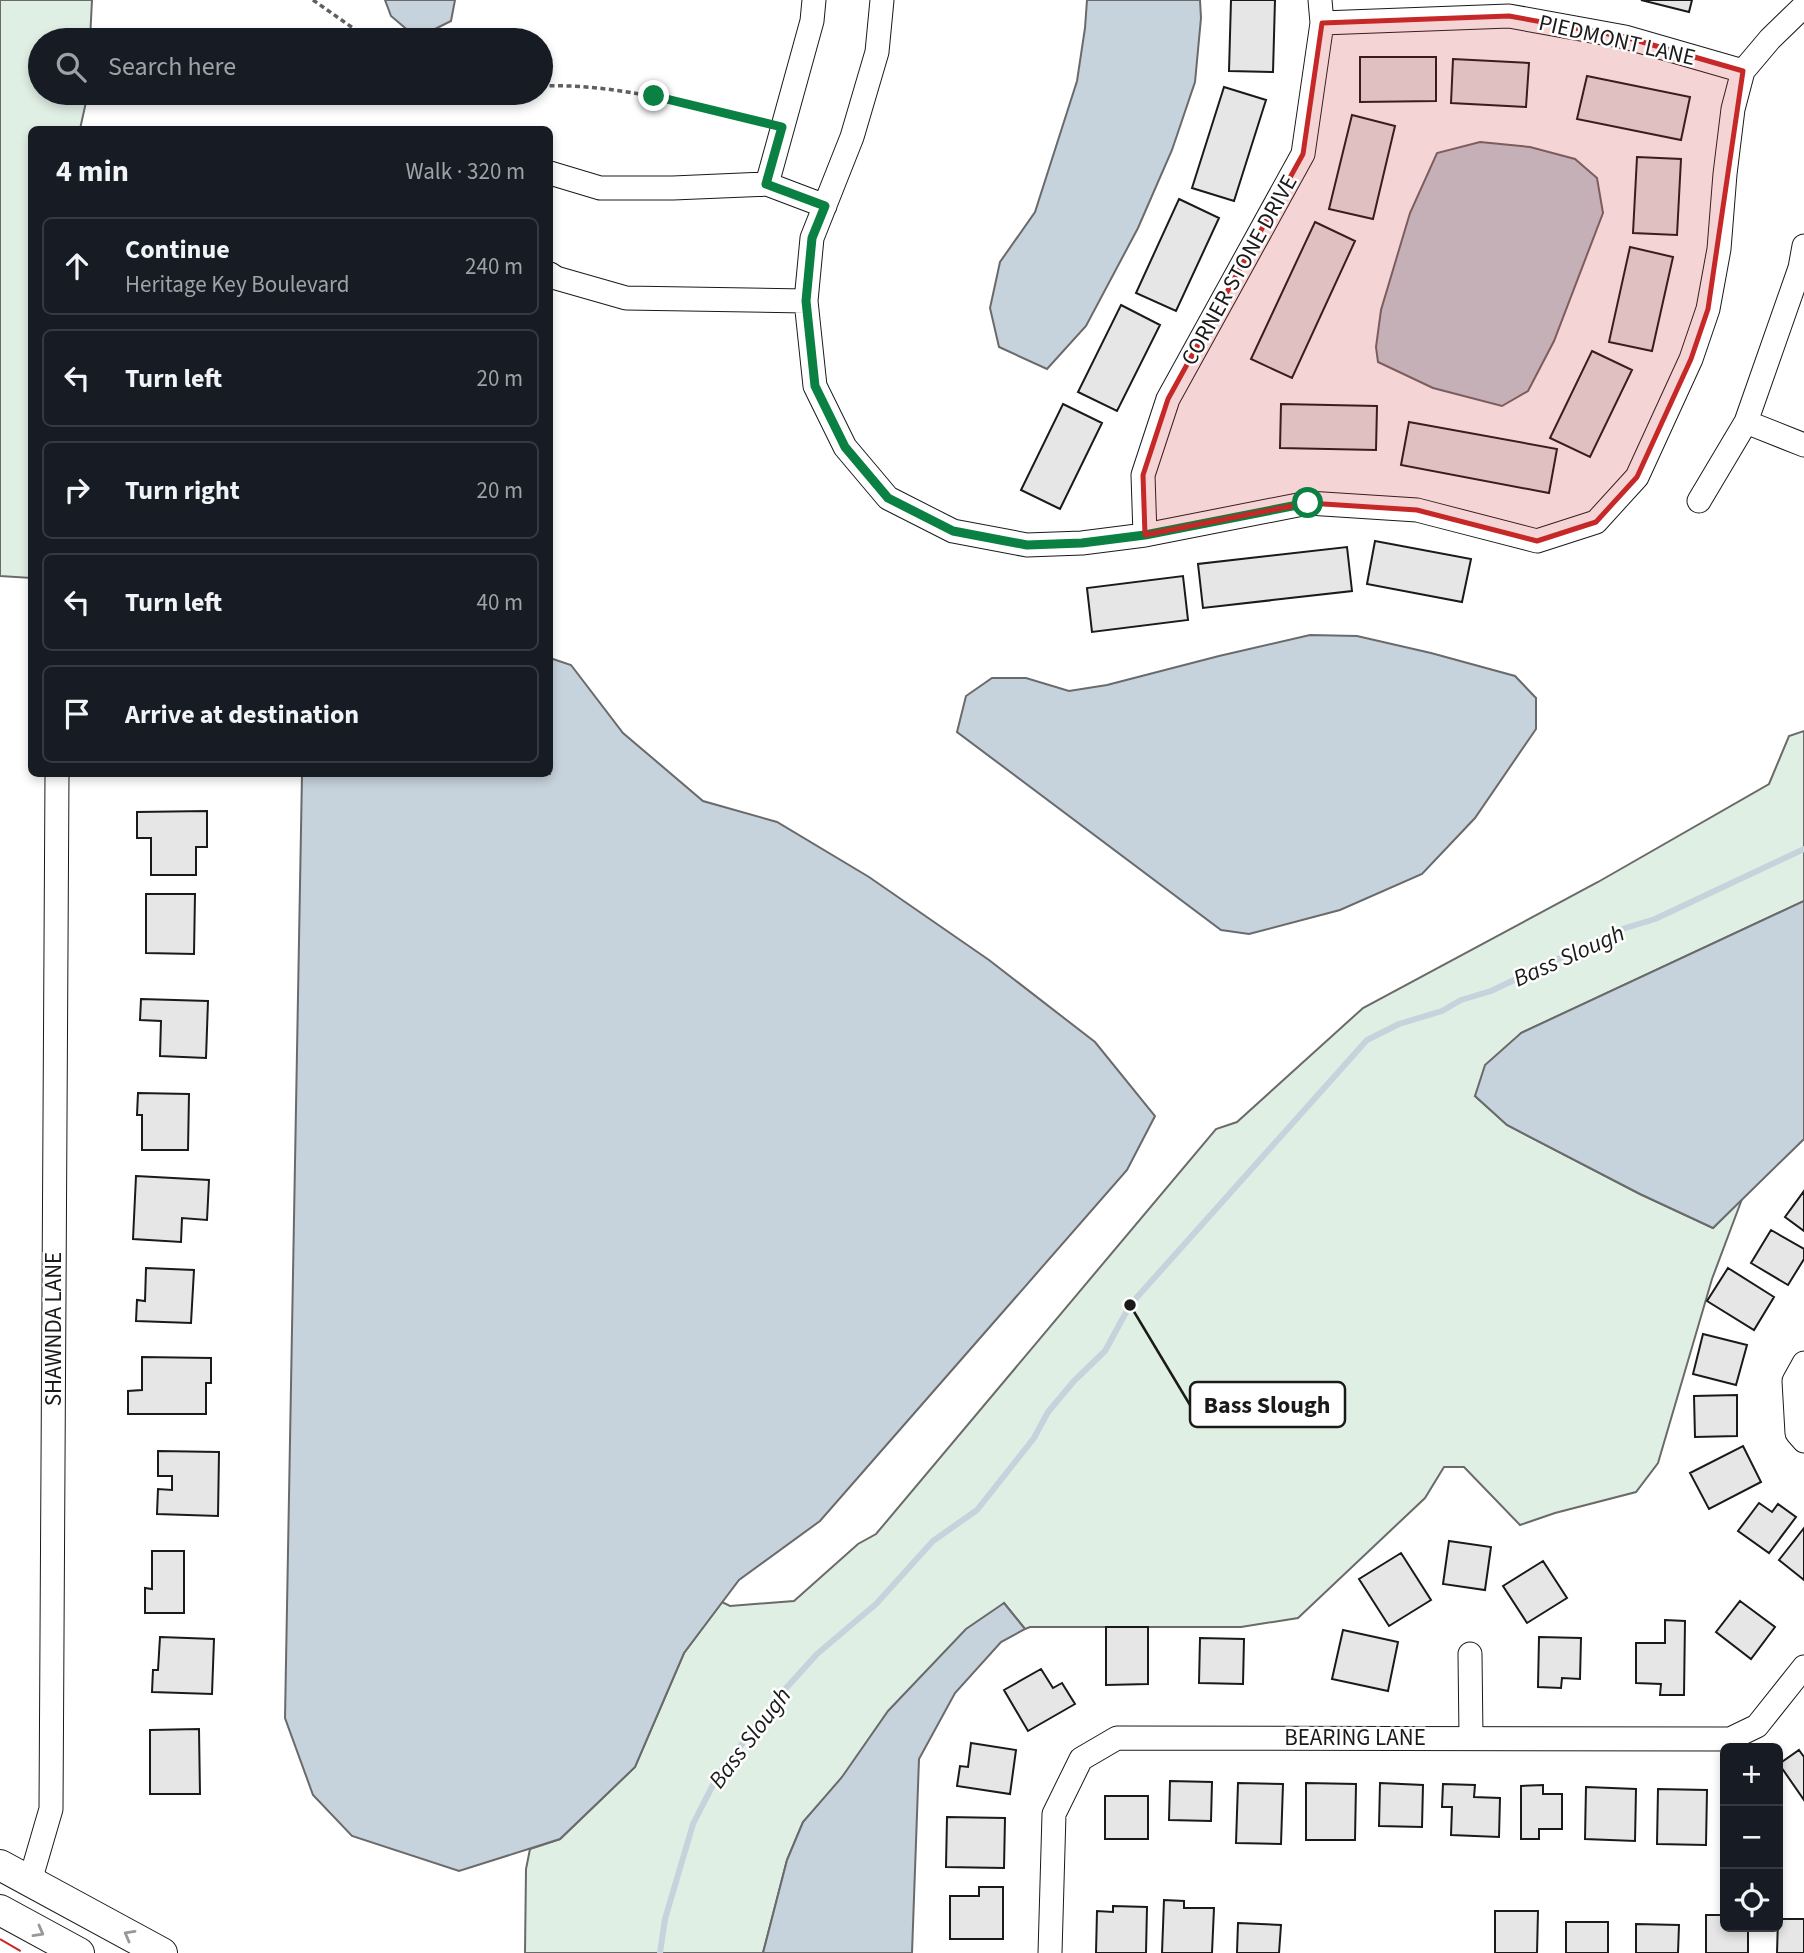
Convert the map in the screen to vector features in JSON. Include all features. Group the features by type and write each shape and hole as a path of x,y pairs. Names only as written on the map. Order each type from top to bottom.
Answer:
{"main road":[{"path":"0,1865 162,1953"},
{"path":"0,1910 79,1953"}],"street":[{"path":"766,184 812,20 814,0"},
{"path":"882,0 877,52 852,137 812,238 806,301 815,386 845,447 888,498 953,531 1027,545 1082,543 1145,535 1308,503 1417,510 1537,541 1596,522 1637,477 1691,359 1708,309 1719,249 1733,109 1743,71 1770,39 1804,6"},
{"name":"PIEDMONT LANE","path":"1321,11 1509,16 1625,37 1743,71"},
{"name":"CORNER STONE DRIVE","path":"1145,535 1143,475 1168,399 1303,154 1321,11"},
{"path":"553,174 600,188 766,184 825,206"},
{"path":"1699,501 1746,422 1800,268 1804,246"},
{"path":"553,275 626,298 806,301"},
{"path":"1746,422 1804,445"},
{"name":"SHAWNDA LANE","path":"30,1881 51,1809 57,777"},
{"path":"1804,1363 1794,1381 1797,1433 1804,1441"},
{"path":"1470,1654 1471,1737"},
{"name":"BEARING LANE","path":"1051,1953 1054,1814 1081,1759 1117,1738 1730,1739 1757,1726 1804,1667"}],"path":[{"path":"313,0 353,28"},
{"path":"553,86 573,85 654,96 782,127"}],"highlighted area":[{"path":"1509,16 1625,37 1743,71 1708,309 1691,359 1637,477 1596,522 1537,541 1417,510 1308,503 1145,535 1143,475 1168,399 1303,154 1322,23"}],"green space":[{"path":"0,0 92,0 91,28 28,28 28,105 85,105 81,126 28,126 28,578 0,576"},
{"path":"1804,731 1804,901 1521,1033 1475,1096 1507,1125 1640,1194 1713,1228 1742,1199 1712,1279 1658,1463 1636,1492 1520,1525 1464,1467 1444,1467 1425,1498 1298,1618 1241,1627 1025,1629 1004,1603 803,1822 787,1860 763,1953 525,1953 526,1869 530,1849 560,1839 635,1767 684,1653 722,1602 730,1606 794,1601 858,1544 876,1534 1216,1129 1237,1122 1363,1008 1598,882 1769,784 1789,736"}],"shaded area":[{"path":"385,0 455,0 451,21 437,28 405,28 391,16"},
{"path":"1087,0 1200,0 1195,82 1172,150 1138,228 1086,326 1047,369 999,347 990,308 1000,262 1035,212 1077,81"},
{"path":"1480,142 1530,147 1575,159 1597,178 1603,213 1554,341 1528,391 1502,406 1433,388 1378,362 1376,347 1381,310 1410,213 1437,153"},
{"path":"1310,635 1357,636 1515,676 1536,698 1536,729 1475,818 1422,874 1340,910 1249,934 1221,930 957,732 966,696 992,678 1026,678 1069,691 1107,685"},
{"path":"553,659 571,665 623,733 703,801 777,822 869,877 989,960 1095,1042 1155,1116 1127,1170 820,1521 739,1580 684,1653 635,1767 560,1839 459,1871 352,1836 313,1795 285,1718 302,777 553,777"},
{"path":"1804,901 1804,1139 1713,1228 1640,1194 1507,1125 1475,1096 1485,1065 1521,1033"},
{"path":"1004,1603 1025,1629 1001,1642 955,1693 919,1759 912,1953 763,1953 787,1860 803,1822 842,1777 888,1711 966,1629"}],"building":[{"path":"1231,0 1275,0 1273,72 1229,71"},
{"path":"1641,0 1692,0 1689,12"},
{"path":"1360,57 1436,57 1436,101 1360,102"},
{"path":"1453,59 1529,63 1526,107 1451,103"},
{"path":"1587,76 1690,97 1681,140 1577,119"},
{"path":"1224,87 1266,100 1234,201 1192,188"},
{"path":"1352,115 1395,126 1373,219 1329,209"},
{"path":"1637,157 1681,159 1677,235 1633,233"},
{"path":"1179,199 1219,218 1176,311 1136,293"},
{"path":"1315,222 1355,241 1292,378 1251,359"},
{"path":"1630,247 1673,257 1652,351 1609,342"},
{"path":"1121,305 1160,325 1117,411 1078,392"},
{"path":"1592,351 1632,370 1590,457 1550,438"},
{"path":"1063,404 1102,423 1060,509 1021,490"},
{"path":"1281,404 1377,406 1376,450 1280,448"},
{"path":"1409,422 1557,449 1549,493 1401,465"},
{"path":"1375,541 1471,559 1462,602 1367,584"},
{"path":"1347,547 1352,591 1203,608 1198,564"},
{"path":"1183,576 1188,620 1092,632 1087,588"},
{"path":"207,811 207,847 196,847 196,875 151,875 151,838 137,838 137,812"},
{"path":"146,894 195,894 194,954 146,953"},
{"path":"141,999 208,1001 206,1058 160,1056 161,1021 140,1020"},
{"path":"138,1093 189,1094 188,1150 142,1150 142,1115 137,1115"},
{"path":"136,1176 209,1180 207,1220 182,1218 181,1242 133,1239"},
{"path":"1804,1191 1804,1231 1785,1217"},
{"path":"1771,1230 1804,1249 1804,1259 1788,1285 1751,1263"},
{"path":"146,1268 194,1270 191,1323 136,1321 137,1300 145,1301"},
{"path":"1728,1268 1774,1297 1754,1330 1707,1301"},
{"path":"1703,1334 1747,1345 1736,1385 1693,1374"},
{"path":"142,1357 211,1358 211,1383 206,1383 206,1414 128,1414 128,1391 142,1390"},
{"path":"1737,1395 1737,1436 1695,1437 1694,1396"},
{"path":"1743,1446 1761,1482 1709,1509 1690,1473"},
{"path":"158,1451 219,1452 218,1516 157,1514 158,1489 172,1490 172,1476 158,1476"},
{"path":"1759,1503 1772,1512 1778,1504 1796,1517 1769,1553 1738,1531"},
{"path":"1804,1528 1804,1580 1779,1560"},
{"path":"1449,1541 1491,1547 1485,1590 1443,1584"},
{"path":"152,1551 184,1551 184,1613 145,1613 145,1588 152,1589"},
{"path":"1401,1553 1431,1600 1389,1626 1359,1579"},
{"path":"1543,1561 1567,1598 1527,1623 1503,1586"},
{"path":"1740,1601 1775,1627 1751,1659 1716,1632"},
{"path":"1665,1620 1685,1621 1684,1695 1660,1695 1661,1684 1636,1683 1636,1643 1665,1643"},
{"path":"1106,1627 1148,1627 1148,1684 1106,1685"},
{"path":"1343,1630 1398,1642 1388,1691 1332,1679"},
{"path":"160,1637 214,1639 212,1694 152,1692 153,1670 158,1670"},
{"path":"1539,1637 1581,1638 1580,1679 1562,1678 1561,1688 1538,1687"},
{"path":"1200,1638 1244,1639 1243,1684 1199,1683"},
{"path":"1041,1669 1053,1688 1062,1683 1075,1704 1028,1731 1004,1690"},
{"path":"199,1729 200,1794 150,1794 150,1730"},
{"path":"971,1743 1016,1750 1010,1794 957,1786 960,1766 968,1767"},
{"path":"1799,1750 1804,1757 1804,1800 1783,1770 1783,1761"},
{"path":"1170,1781 1212,1782 1211,1821 1169,1820"},
{"path":"1238,1783 1283,1784 1281,1844 1236,1843"},
{"path":"1306,1783 1356,1784 1355,1840 1306,1840"},
{"path":"1380,1783 1423,1785 1422,1827 1379,1826"},
{"path":"1443,1784 1475,1785 1474,1797 1500,1798 1499,1837 1451,1835 1452,1807 1442,1807"},
{"path":"1543,1785 1543,1794 1562,1794 1562,1829 1539,1829 1539,1839 1521,1839 1521,1786"},
{"path":"1586,1787 1636,1789 1635,1841 1585,1839"},
{"path":"1658,1789 1707,1790 1706,1845 1657,1844"},
{"path":"1105,1796 1148,1796 1148,1839 1105,1839"},
{"path":"947,1817 1005,1818 1004,1868 946,1867"},
{"path":"979,1887 1003,1887 1003,1939 950,1939 950,1896 979,1896"},
{"path":"1164,1900 1184,1901 1184,1908 1214,1908 1212,1953 1162,1953"},
{"path":"1113,1906 1147,1907 1146,1953 1096,1953 1097,1911 1113,1912"},
{"path":"1495,1911 1538,1911 1537,1953 1495,1953"},
{"path":"1706,1915 1720,1915 1720,1932 1748,1932 1748,1953 1706,1953"},
{"path":"1783,1919 1804,1919 1804,1953 1777,1953 1778,1932 1783,1932"},
{"path":"1566,1922 1608,1922 1608,1953 1566,1953"},
{"path":"1238,1923 1281,1925 1279,1953 1237,1953"},
{"path":"1636,1924 1679,1925 1678,1953 1636,1953"}],"waterway":[{"name":"Bass Slough","path":"660,1953 665,1919 693,1824 718,1775 779,1696 817,1654 876,1604 933,1541 977,1510 1034,1438 1048,1412 1074,1381 1105,1351 1130,1305 1367,1040 1399,1024 1442,1011 1461,1000 1491,991 1619,930 1655,919 1804,849"}],"power":[{"path":"0,1939 24,1953"}],"place":[{"name":"Bass Slough","path":"1130,1305"}],"route":[{"path":"654,96 782,127 766,184 825,206 812,238 806,301 815,386 845,447 888,498 953,531 1027,545 1082,543 1145,535 1308,503"}]}
